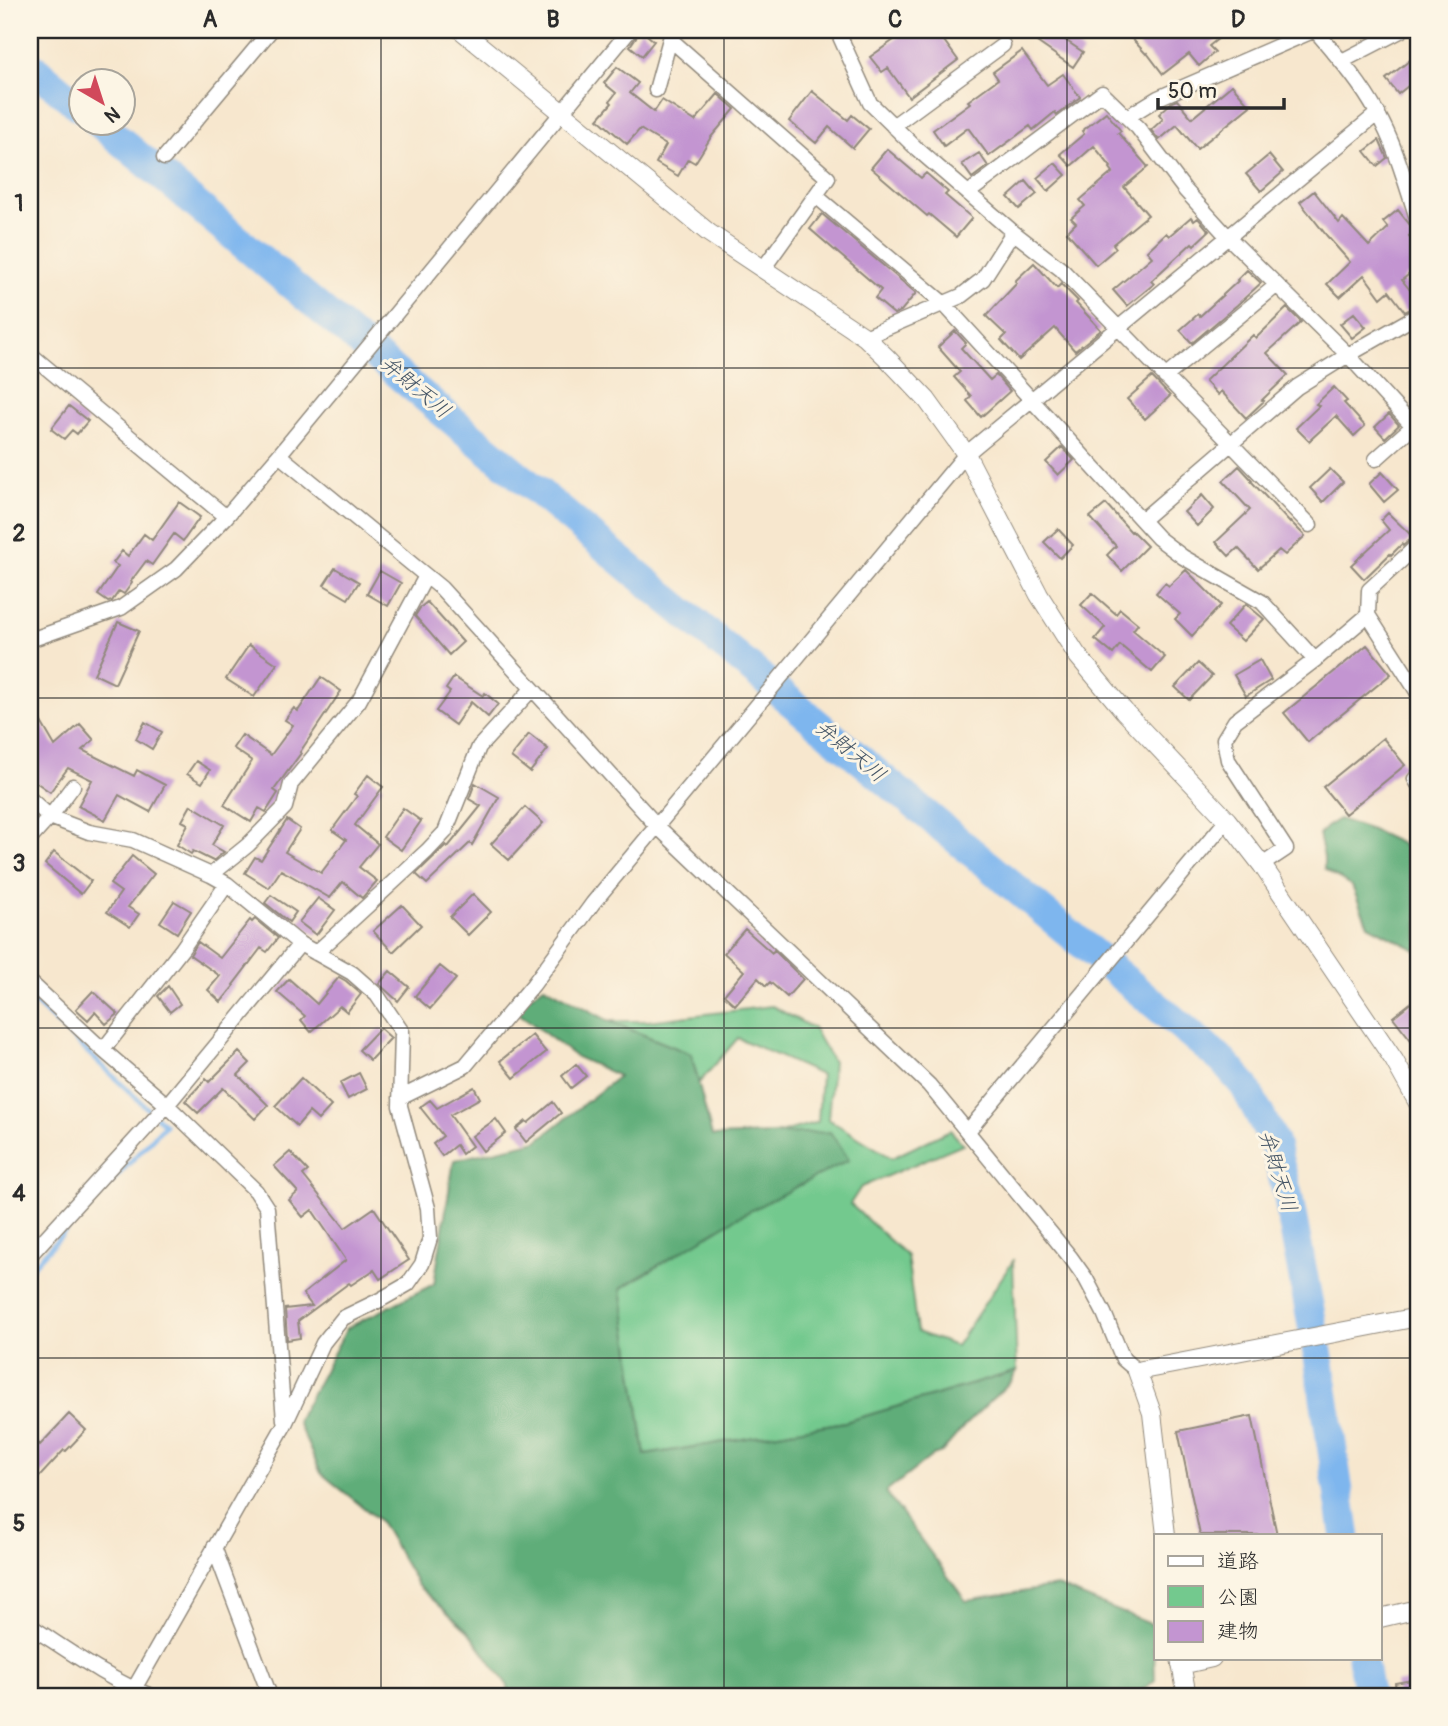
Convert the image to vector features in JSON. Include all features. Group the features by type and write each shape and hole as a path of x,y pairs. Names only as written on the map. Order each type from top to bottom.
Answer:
{"street":[{"path":"164,158 271,30"},
{"path":"461,30 709,233 865,337 927,400 966,454 1039,595 1077,655 1124,711 1227,820 1262,865 1380,1039 1418,1103"},
{"path":"30,640 121,608 176,569 226,517 279,455 631,30"},
{"path":"837,30 870,103 916,148 1013,232 1062,270 1310,525"},
{"path":"1127,117 1158,98 1315,30 1342,61 1378,113 1396,154 1418,220"},
{"path":"1342,61 1402,30"},
{"path":"656,90 673,34 828,178 763,269"},
{"path":"893,126 1003,45"},
{"path":"968,193 1102,93 1138,128 1185,190 1228,237 1348,355 1413,426 1376,459"},
{"path":"400,1098 465,1066 533,985 593,903 966,454 1378,113"},
{"path":"816,195 943,303 1158,538 1183,556 1262,602 1315,660"},
{"path":"865,337 961,296 982,279 1013,232"},
{"path":"1165,377 1277,285"},
{"path":"1142,520 1297,387 1418,315"},
{"path":"30,354 226,517"},
{"path":"279,455 441,588 658,827 929,1085 968,1131 1086,1279 1104,1312 1123,1359 1136,1371 1152,1413 1166,1534"},
{"path":"1418,545 1369,590 1368,615 1418,693"},
{"path":"211,874 248,845 285,807 291,784 359,701 426,576"},
{"path":"1262,865 1286,849 1228,760 1224,739 1235,721 1315,660 1368,615"},
{"path":"316,953 445,832 480,747 532,689"},
{"path":"1418,776 1415,779 1418,784"},
{"path":"30,839 73,786"},
{"path":"30,799 50,817 89,832 133,840 211,874 300,944 352,973 377,995 401,1032 400,1106 428,1208 430,1238 422,1264 408,1283 343,1318 323,1343 285,1424 131,1693"},
{"path":"968,1131 1227,820"},
{"path":"103,1050 182,949 227,884"},
{"path":"30,1255 167,1105 300,944"},
{"path":"30,982 167,1105 256,1191 267,1208 285,1424"},
{"path":"1136,1371 1418,1317"},
{"path":"214,1547 270,1696"},
{"path":"1382,1618 1418,1609"},
{"path":"30,1626 131,1693 151,1696"},
{"path":"1180,1661 1187,1696"}],"green space":[{"path":"1339,819 1402,844 1418,863 1418,951 1368,925 1352,886 1324,869 1319,835"},
{"path":"544,986 609,1021 691,1054 712,1136 830,1132 849,1160 738,1217 621,1288 645,1455 845,1422 1017,1371 1011,1381 965,1425 942,1452 933,1455 886,1492 966,1601 1057,1586 1153,1625 1155,1680 1135,1696 508,1696 508,1686 468,1631 418,1586 380,1521 321,1473 297,1421 347,1328 434,1284 454,1160 537,1141 619,1076 576,1057 513,1009"},
{"path":"772,1006 813,1028 833,1062 828,1119 892,1158 950,1130 963,1144 861,1187 850,1204 907,1256 917,1332 956,1346 1013,1261 1017,1371 845,1422 645,1455 621,1289 725,1224 695,1157 818,1122 821,1075 738,1038 699,1083 691,1054 609,1021 648,1021"}],"building":[{"path":"641,30 654,41 642,56 630,46"},
{"path":"908,30 936,30 958,60 909,97 888,68 882,72 870,57"},
{"path":"1045,30 1050,30 1083,52 1073,67 1037,42"},
{"path":"1124,30 1229,30 1209,46 1215,52 1199,66 1189,54 1163,74"},
{"path":"1022,51 1047,85 1063,74 1080,97 1033,130 1030,126 989,156 968,128 944,146 933,130 998,79 993,72"},
{"path":"1418,54 1418,78 1398,94 1386,79"},
{"path":"617,67 638,83 630,93 654,112 662,100 695,121 718,94 735,109 711,137 695,163 688,159 678,176 656,163 666,145 640,129 627,144 598,119 612,103 610,101 616,93 604,83"},
{"path":"1232,85 1250,106 1197,149 1177,125 1159,140 1151,130 1163,119 1159,114 1172,102 1177,100 1192,118"},
{"path":"812,91 848,120 852,115 869,129 853,148 829,127 816,143 789,121"},
{"path":"1106,112 1121,131 1118,133 1148,167 1124,187 1148,215 1113,244 1116,248 1096,265 1067,232 1076,223 1071,218 1085,206 1080,200 1113,172 1094,146 1071,166 1060,154 1084,134 1082,131"},
{"path":"1379,140 1387,158 1377,166 1365,151"},
{"path":"887,149 921,178 926,173 948,192 945,195 972,218 956,237 871,168"},
{"path":"979,153 988,166 972,178 962,164"},
{"path":"1269,155 1283,172 1261,191 1246,174"},
{"path":"1055,163 1066,175 1048,191 1037,178"},
{"path":"1026,181 1037,194 1019,209 1008,197"},
{"path":"1314,191 1339,223 1343,218 1369,246 1388,228 1383,222 1398,210 1415,231 1409,236 1418,249 1418,267 1402,280 1418,300 1418,305 1405,312 1389,291 1381,298 1364,275 1340,297 1327,284 1350,262 1300,202"},
{"path":"822,214 916,293 901,311 894,314 875,298 881,290 810,229"},
{"path":"1191,217 1194,221 1198,218 1209,231 1194,245 1192,243 1151,281 1154,284 1127,306 1113,290 1152,257 1147,251 1166,233 1169,236"},
{"path":"1034,263 1057,288 1061,284 1078,301 1076,303 1101,330 1075,351 1055,328 1019,360 1001,340 1006,335 986,316"},
{"path":"1247,270 1261,283 1192,343 1180,330 1198,314 1200,316"},
{"path":"1287,308 1301,322 1267,353 1288,375 1246,418 1221,391 1218,395 1205,381 1253,335 1256,338"},
{"path":"1354,313 1366,327 1352,338 1340,324"},
{"path":"955,331 966,343 961,348 990,380 996,375 1010,391 981,417 967,401 971,396 954,377 960,372 938,347"},
{"path":"1152,377 1170,396 1145,419 1127,399"},
{"path":"1334,387 1347,401 1344,403 1365,426 1354,436 1336,416 1309,441 1296,428"},
{"path":"69,406 88,421 77,434 72,430 64,439 51,429"},
{"path":"1389,414 1399,425 1385,438 1375,427"},
{"path":"1062,447 1074,460 1058,475 1046,462"},
{"path":"1239,466 1305,536 1285,555 1279,550 1258,569 1238,548 1229,556 1216,542 1250,510 1223,481"},
{"path":"1330,469 1343,482 1323,502 1310,488"},
{"path":"1382,472 1398,490 1384,502 1369,484"},
{"path":"1202,495 1214,509 1197,526 1184,512"},
{"path":"179,502 200,517 183,541 174,534 152,565 146,561 124,594 119,591 112,601 108,602 98,595 118,566 113,563 122,551 128,556 144,534 152,540"},
{"path":"1106,504 1147,546 1122,571 1107,555 1116,546 1090,517"},
{"path":"1388,513 1413,537 1364,579 1351,565 1389,530 1381,520"},
{"path":"1058,529 1073,545 1060,558 1044,542"},
{"path":"335,568 359,582 348,599 324,585"},
{"path":"1186,570 1221,605 1192,636 1175,619 1180,614 1156,593 1165,583 1169,586"},
{"path":"380,571 401,583 388,606 367,594"},
{"path":"1092,593 1116,614 1120,609 1138,624 1133,630 1165,657 1152,672 1120,645 1113,654 1095,639 1105,627 1081,605"},
{"path":"427,602 463,642 449,655 415,616"},
{"path":"1246,604 1264,619 1243,641 1226,626"},
{"path":"118,622 139,631 115,684 94,674"},
{"path":"249,645 277,664 254,697 226,679"},
{"path":"1367,645 1391,674 1308,742 1284,713"},
{"path":"1260,660 1271,680 1246,696 1234,675"},
{"path":"1198,663 1212,676 1189,700 1175,687"},
{"path":"321,677 341,691 274,790 278,793 266,812 259,808 251,822 224,805 252,761 233,748 242,735 271,755 293,725 285,720 294,708 298,711"},
{"path":"454,677 483,696 485,693 498,704 488,717 471,702 455,725 436,711 450,692 446,689"},
{"path":"30,703 55,746 80,724 94,740 82,750 134,776 137,770 165,785 150,812 119,795 105,820 78,806 92,780 68,768 50,792 30,778"},
{"path":"145,722 162,732 152,749 136,739"},
{"path":"529,734 548,749 530,772 511,757"},
{"path":"1383,738 1405,765 1345,814 1323,787"},
{"path":"196,761 210,770 202,783 187,774"},
{"path":"368,775 383,787 355,825 378,844 359,867 377,881 362,898 343,882 330,898 281,870 269,888 245,873 255,857 261,860 287,820 300,829 285,852 321,873 346,840 332,830 357,796 354,794"},
{"path":"475,783 499,797 472,845 470,843 427,884 416,874 446,845 448,847 481,806 469,799"},
{"path":"191,805 224,825 212,845 224,852 213,861 193,851 191,854 177,845 188,824 182,821"},
{"path":"525,807 543,823 509,860 491,844"},
{"path":"403,808 421,821 401,850 383,837"},
{"path":"54,852 91,881 81,894 45,864"},
{"path":"132,856 154,874 128,907 139,914 130,927 107,912 121,892 110,884"},
{"path":"473,894 491,912 468,935 450,917"},
{"path":"271,895 296,912 289,922 265,903"},
{"path":"318,898 335,910 316,935 299,922"},
{"path":"174,901 191,911 177,933 160,922"},
{"path":"402,905 421,925 393,952 373,931"},
{"path":"255,919 278,938 267,952 261,948 221,1002 208,990 220,976 190,955 198,942 220,958 250,920 252,922"},
{"path":"745,929 772,953 774,950 803,979 787,997 770,982 766,986 758,978 735,1005 724,995 744,971 724,953"},
{"path":"440,966 456,979 430,1009 415,996"},
{"path":"390,971 409,987 398,1001 379,984"},
{"path":"339,977 361,994 347,1012 340,1006 311,1032 301,1020 305,1016 277,992 289,979 317,1004"},
{"path":"168,986 180,1004 170,1012 158,996"},
{"path":"93,991 118,1014 106,1024 95,1012 88,1020 76,1009"},
{"path":"1418,997 1418,1049 1393,1017"},
{"path":"380,1028 391,1038 370,1060 359,1050"},
{"path":"532,1035 546,1052 514,1078 500,1061"},
{"path":"239,1052 250,1063 238,1075 268,1105 255,1119 223,1088 198,1113 185,1101 206,1079 209,1082"},
{"path":"576,1064 586,1076 571,1088 562,1076"},
{"path":"359,1073 367,1089 348,1099 340,1083"},
{"path":"301,1078 331,1106 318,1120 309,1112 297,1126 275,1106"},
{"path":"474,1087 480,1098 450,1115 472,1146 462,1154 456,1145 442,1156 433,1144 443,1136 420,1107 430,1100 437,1108"},
{"path":"553,1102 561,1113 526,1142 516,1129 526,1121 528,1123"},
{"path":"496,1119 506,1133 483,1151 472,1136"},
{"path":"290,1152 308,1171 303,1175 345,1228 374,1208 409,1260 380,1279 374,1270 351,1285 349,1283 298,1321 300,1338 287,1340 285,1309 312,1306 303,1294 346,1260 312,1210 303,1217 289,1200 298,1192 274,1166"},
{"path":"69,1414 86,1430 30,1487 30,1450 37,1442 40,1445"},
{"path":"1252,1416 1277,1534 1200,1534 1178,1431"},
{"path":"1418,1679 1418,1696 1397,1696 1395,1683"}],"waterway":[{"name":"弁財天川","path":"30,65 66,95"},
{"name":"弁財天川","path":"115,136 1223,1061 1244,1085 1273,1140 1288,1196 1319,1360 1345,1534"},
{"path":"30,998 165,1125 30,1269"},
{"name":"弁財天川","path":"1362,1660 1369,1696"}]}
